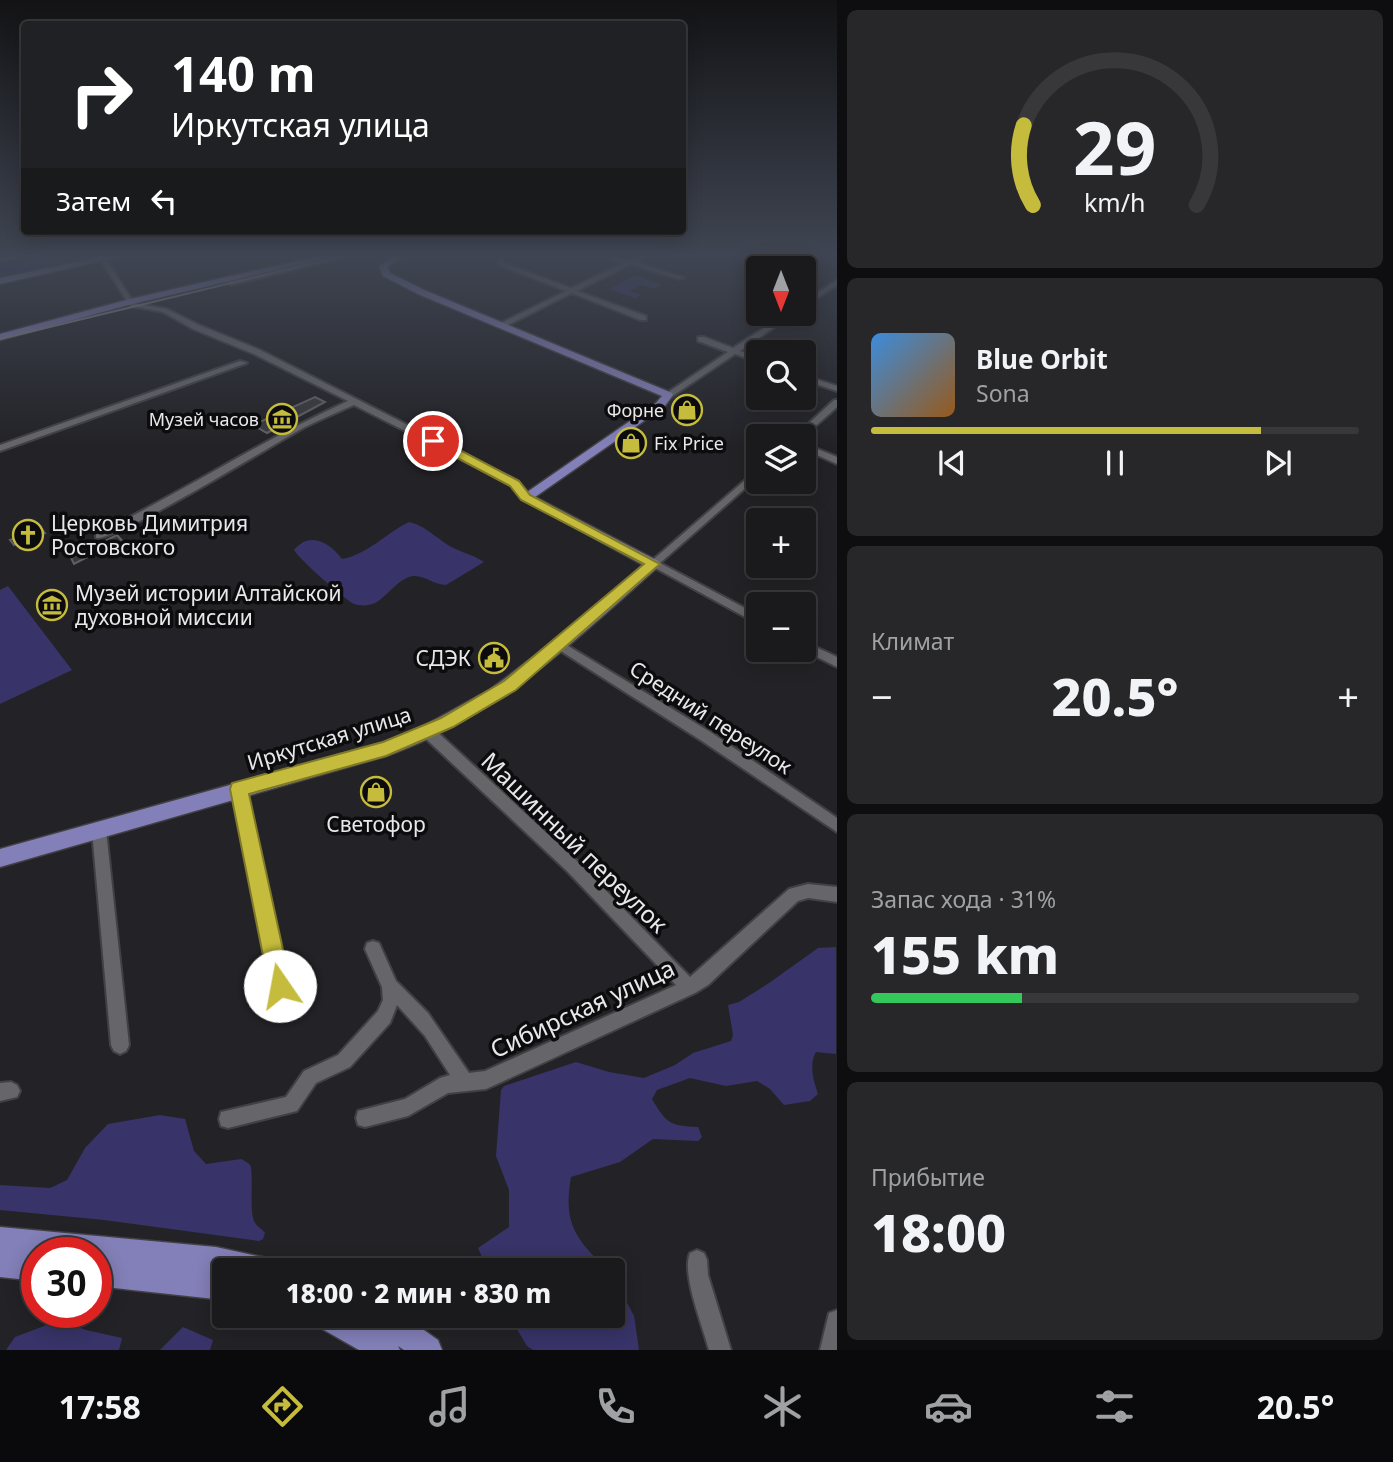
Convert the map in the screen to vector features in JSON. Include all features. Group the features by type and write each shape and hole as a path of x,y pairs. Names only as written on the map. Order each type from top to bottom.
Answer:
{"main road":[{"path":"0,337 67,319"},
{"path":"486,319 668,396 660,405 526,497 653,564"},
{"name":"Иркутская улица","path":"0,858 386,748 428,732 497,694 560,645 653,564"},
{"path":"0,1240 212,1260"},
{"path":"0,1264 21,1266"},
{"path":"112,1275 212,1286"},
{"path":"348,1328 386,1350"},
{"path":"397,1328 428,1350"}],"street":[{"path":"181,319 257,352 515,483 526,497"},
{"path":"501,325 513,319"},
{"path":"668,396 773,326"},
{"path":"701,339 746,356"},
{"path":"243,363 257,352"},
{"path":"0,448 243,363 271,359"},
{"path":"816,382 836,389"},
{"path":"100,536 304,424 355,401"},
{"path":"812,424 836,402"},
{"path":"816,452 836,461"},
{"name":"Иркутская улица","path":"653,564 746,483"},
{"path":"653,564 746,614"},
{"name":"Средний переулок","path":"560,645 708,737 836,826"},
{"path":"816,652 836,663"},
{"name":"Машинный переулок","path":"428,732 572,866 689,987"},
{"path":"239,789 280,986"},
{"path":"99,830 120,1045"},
{"name":"Сибирская улица","path":"365,1118 408,1107 436,1088 463,1080 486,1080 689,987 710,972 794,894 808,891 836,895"},
{"path":"373,949 390,986 431,1027 463,1080"},
{"path":"228,1119 285,1108 296,1102 310,1077 344,1061 379,1023 389,1007 390,986"},
{"path":"697,1260 698,1275 720,1350"},
{"path":"831,1350 836,1321"}],"shaded area":[{"path":"409,522 484,562 446,585 419,576 410,577 375,603 362,605 354,604 341,595 294,550 300,544 313,540 325,544 342,559 351,557"},
{"path":"8,586 72,670 0,704 0,590"},
{"path":"836,947 836,1054 816,1052 813,1072 818,1094 810,1101 784,1105 770,1089 757,1081 726,1086 690,1078 657,1090 652,1099 665,1118 681,1126 698,1127 702,1137 698,1141 653,1139 620,1162 571,1177 570,1218 580,1239 596,1258 483,1258 478,1248 509,1227 509,1190 496,1156 501,1090 504,1086 576,1062 609,1072 644,1078 675,1065 693,1053 731,1041 733,1035 728,1005 739,1002 769,983 818,948"},
{"path":"160,1115 185,1119 194,1151 206,1164 241,1159 249,1164 252,1174 253,1215 255,1223 265,1233 263,1239 259,1241 104,1220 0,1210 0,1185 50,1188 67,1180 85,1148 108,1124"},
{"path":"625,1299 634,1316 639,1350 533,1350 527,1346 516,1328 625,1328"},
{"path":"183,1327 213,1340 210,1350 160,1350"},
{"path":"39,1328 81,1328 122,1338 119,1350 6,1350 15,1337"}],"building":[{"path":"315,397 325,402 267,433 253,425"},
{"name":"Церковь Димитрия Ростовского","path":"40,527 45,533 33,538 36,541 14,545 10,540 18,537 15,533"},
{"path":"117,535 125,544 116,548 113,544 74,564 71,558"}],"tram line":[{"path":"0,339 83,319"}],"place":[{"name":"Форне","path":"687,410"},
{"name":"Музей часов","path":"282,419"},
{"name":"Fix Price","path":"631,443"},
{"name":"Церковь Димитрия Ростовского","path":"28,535"},
{"name":"Музей истории Алтайской духовной миссии","path":"52,605"},
{"name":"СДЭК","path":"494,658"},
{"name":"Светофор","path":"376,792"}],"route":[{"path":"280,986 239,789 386,748 428,732 483,703 560,645 653,564 526,497 515,483 433,441"}]}
